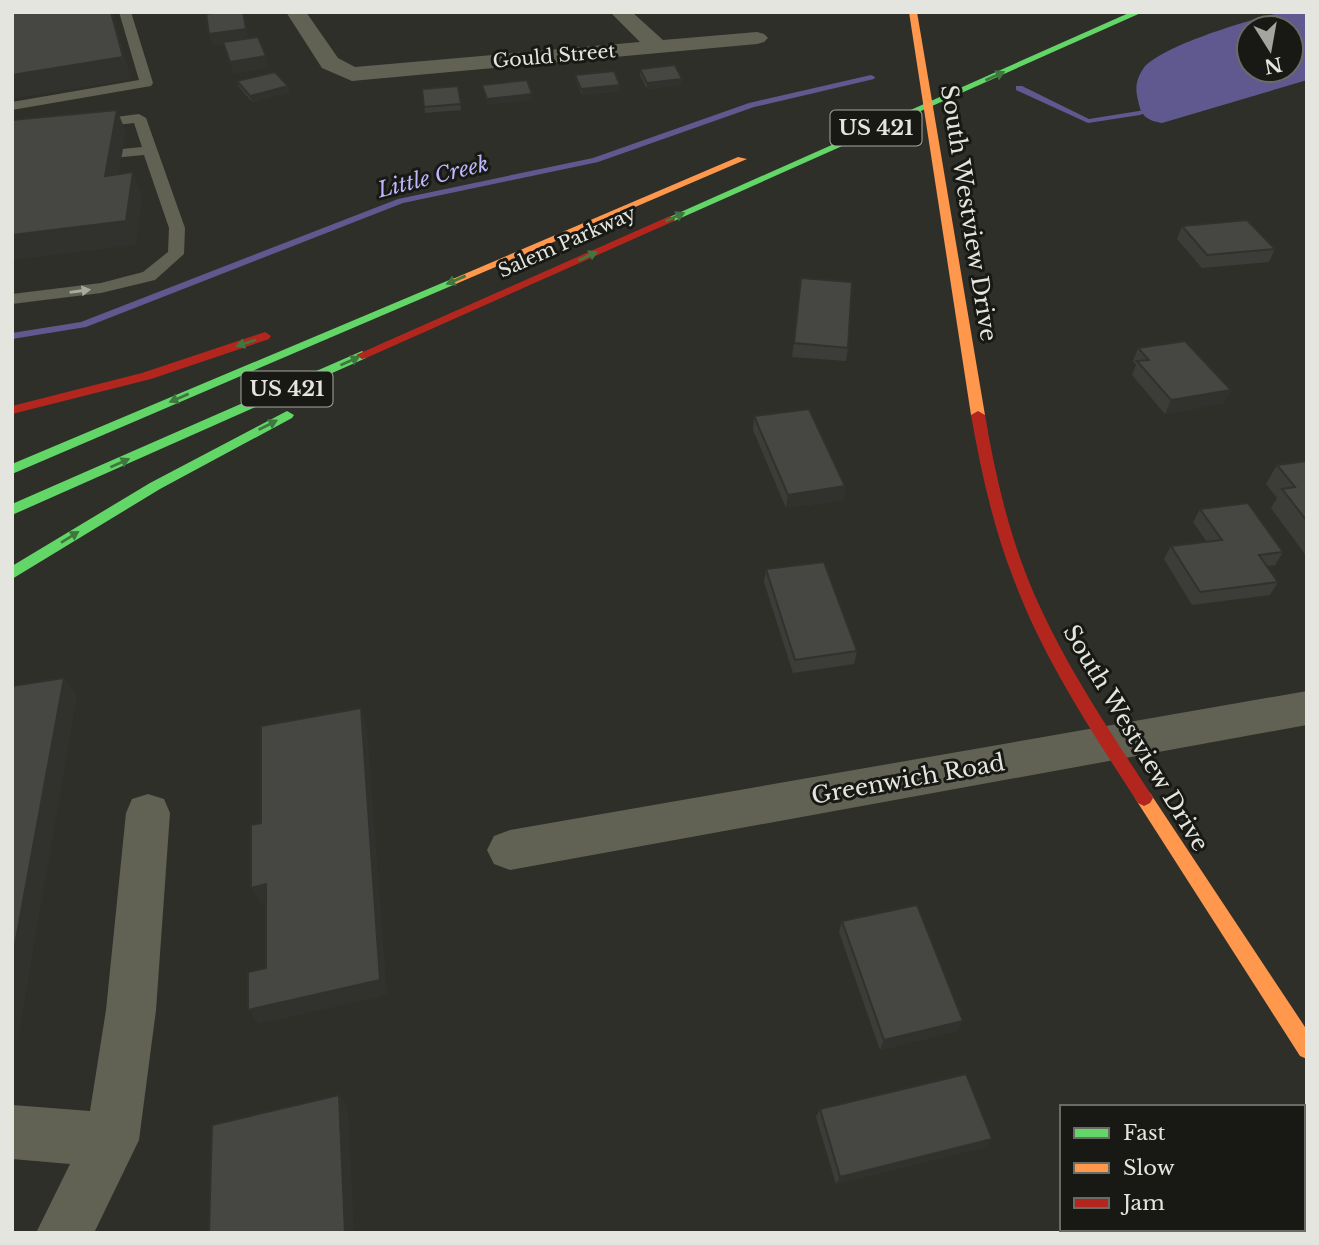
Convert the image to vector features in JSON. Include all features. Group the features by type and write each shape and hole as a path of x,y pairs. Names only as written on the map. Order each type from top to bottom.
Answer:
{"main road":[{"name":"South Westview Drive","path":"913,12 984,454 1005,534 1044,632 1108,743 1307,1049"},
{"name":"Salem Parkway","path":"12,510 1139,12"},
{"name":"US 421","path":"909,87 934,76"},
{"name":"Salem Parkway","path":"12,469 759,152"},
{"path":"424,276 473,257 518,253"},
{"path":"546,293 563,268"},
{"path":"12,410 146,376 286,330"},
{"path":"12,573 155,486 299,410"}],"street":[{"name":"Gould Street","path":"296,12 330,63 352,74 757,38"},
{"path":"620,12 657,46"},
{"name":"Greenwich Road","path":"510,850 1307,708"},
{"path":"64,1233 112,1140 131,1010 148,813"},
{"path":"12,1132 112,1140"}],"lane":[{"path":"12,106 146,82 125,12"},
{"path":"12,299 101,288 149,276 176,254 177,228 139,118 76,127"},
{"path":"81,157 150,150"}],"shaded area":[{"path":"1307,12 1307,80 1305,14 1275,14"},
{"path":"1235,26 1235,84 1294,84 1162,123 1148,119 1143,114 1137,96 1137,84 1143,69 1168,51"}],"building":[{"path":"12,12 111,12 123,57 12,75"},
{"path":"243,12 246,29 209,34 206,14"},
{"path":"258,37 266,56 230,62 223,42"},
{"path":"675,65 682,79 647,83 640,69"},
{"path":"614,71 620,85 581,89 575,75"},
{"path":"275,72 288,86 250,96 237,81"},
{"path":"527,80 532,94 487,99 482,85"},
{"path":"458,86 461,104 424,107 422,89"},
{"path":"117,110 105,176 133,172 126,221 12,235 12,120"},
{"path":"1247,220 1275,249 1207,255 1182,226"},
{"path":"801,278 852,282 848,348 794,343"},
{"path":"1185,341 1231,390 1171,400 1137,361 1149,360 1138,348"},
{"path":"809,409 845,486 788,495 754,416"},
{"path":"1307,461 1307,521 1282,489 1295,487 1277,465"},
{"path":"1248,503 1283,552 1259,555 1278,582 1200,592 1171,546 1222,540 1200,509"},
{"path":"824,562 857,651 795,660 766,569"},
{"path":"64,678 12,961 12,686"},
{"path":"361,708 380,980 248,1010 248,972 266,968 266,884 251,888 251,825 261,823 261,726"},
{"path":"917,905 963,1021 884,1040 842,921"},
{"path":"966,1074 992,1139 840,1177 820,1109"},
{"path":"339,1095 345,1233 209,1233 212,1125"}],"waterway":[{"name":"Little Creek","path":"12,336 83,325 401,201 595,160 752,105 871,77"},
{"name":"Little Creek","path":"1019,88 1088,121 1140,113 1154,108"}],"traffic: fast":[{"path":"670,219 1139,12"},
{"path":"12,469 454,281"},
{"path":"12,510 362,355"},
{"path":"12,573 155,486 287,415"}],"traffic: slow":[{"path":"913,12 978,415"},
{"path":"454,281 742,159"},
{"path":"1144,798 1307,1049"}],"traffic: jam":[{"path":"362,355 670,219"},
{"path":"12,410 146,376 265,336"},
{"path":"978,415 988,470 1003,527 1033,608 1080,696 1144,798"}]}
